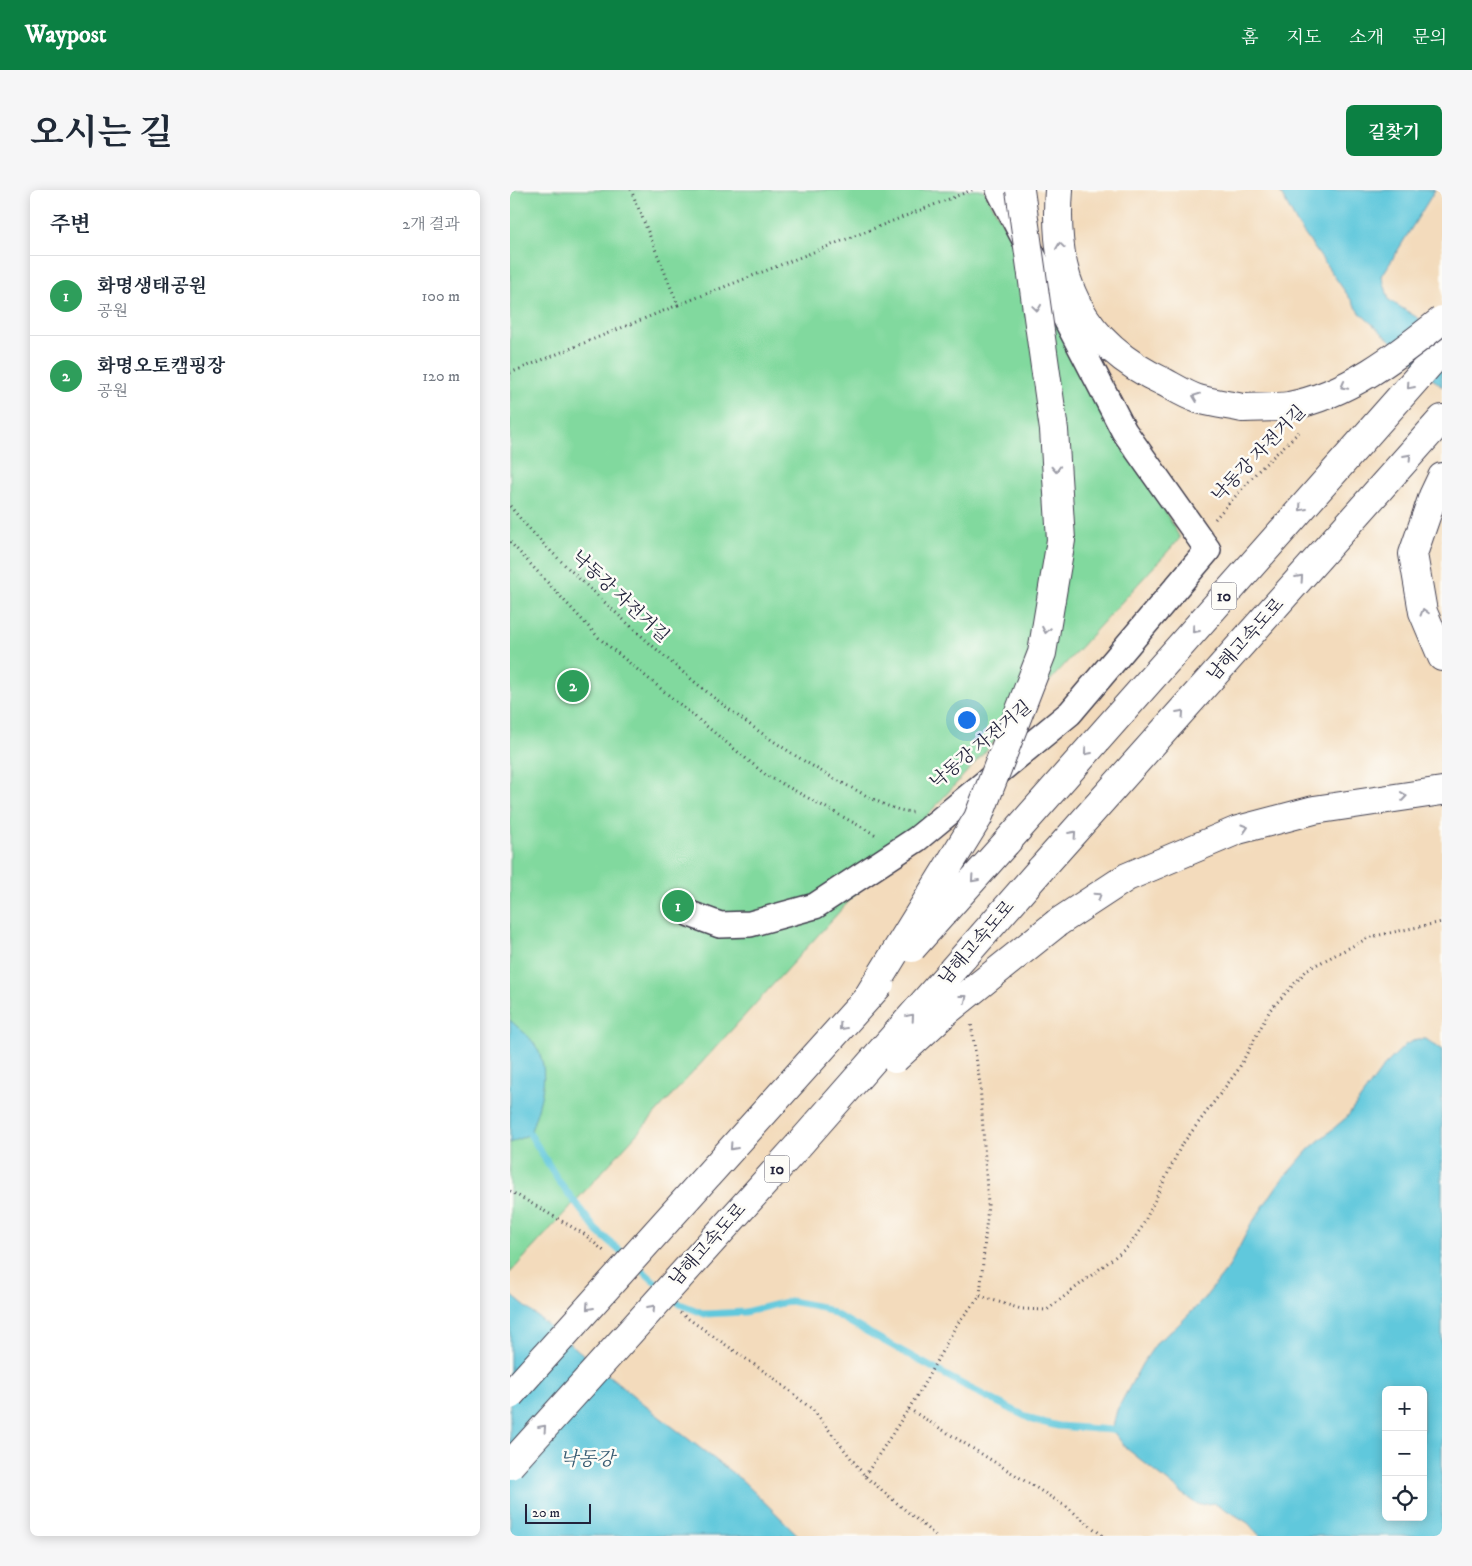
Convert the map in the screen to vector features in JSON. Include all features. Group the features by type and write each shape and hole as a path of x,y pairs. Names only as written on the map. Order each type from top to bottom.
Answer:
{"highway":[{"path":"867,998 978,818 1042,653 1061,540 1054,430 1020,190"},
{"path":"1059,190 1057,215 1059,246 1072,297 1087,322 1108,347 1129,363 1198,398 1243,408 1288,406 1326,396 1393,359 1442,320"},
{"name":"10","path":"510,1395 867,998 1442,350"},
{"name":"남해고속도로","path":"510,1465 797,1147 1442,419"},
{"path":"1442,477 1433,496 1413,554 1423,612 1442,657"},
{"path":"797,1147 948,1011 1057,923 1127,877 1200,845 1280,818 1324,808 1442,791"}],"street":[{"path":"690,914 720,925 750,924 815,906 917,839 1070,713 1208,550 1124,431 999,190"}],"path":[{"path":"631,190 678,306"},
{"path":"510,373 972,190"},
{"name":"낙동강 자전거길","path":"1198,538 1257,472 1304,426"},
{"name":"낙동강 자전거길","path":"510,506 532,534 658,651 744,721 805,763 874,799 904,811 916,812"},
{"path":"980,1296 1021,1309 1047,1310 1129,1246 1142,1227 1181,1146 1238,1070 1270,1010 1308,969 1370,937 1442,922"},
{"path":"510,1191 584,1234 613,1258"},
{"path":"678,1312 775,1380 814,1411 865,1476 936,1536"},
{"path":"865,1476 920,1392 957,1324"},
{"path":"909,1409 1067,1507 1103,1536"}],"green space":[{"path":"510,190 984,190 1180,538 510,1273"}],"water":[{"path":"1279,190 1435,190 1382,276 1389,300 1442,333 1442,387 1361,314 1298,225"},
{"path":"510,1020 533,1042 543,1064 544,1076 543,1088 530,1134 510,1143"},
{"path":"1417,1039 1426,1039 1442,1050 1442,1536 1260,1536 1248,1523 1213,1503 1200,1505 1192,1501 1126,1448 1112,1430 1117,1410 1142,1364 1158,1341 1174,1329 1203,1300 1229,1267 1250,1226 1279,1183 1309,1149 1347,1117 1384,1066 1405,1045"},
{"name":"낙동강","path":"510,1294 652,1411 743,1481 799,1536 510,1536"}],"waterway":[{"path":"530,1134 558,1180 596,1230 627,1257"},
{"path":"636,1265 663,1289"},
{"path":"671,1296 680,1304 705,1314 745,1312 790,1301 822,1307 971,1389 1033,1420 1058,1426 1112,1430"}],"place":[{"name":"화명오토캠핑장","path":"573,686"},
{"name":"화명생태공원","path":"678,906"}]}
